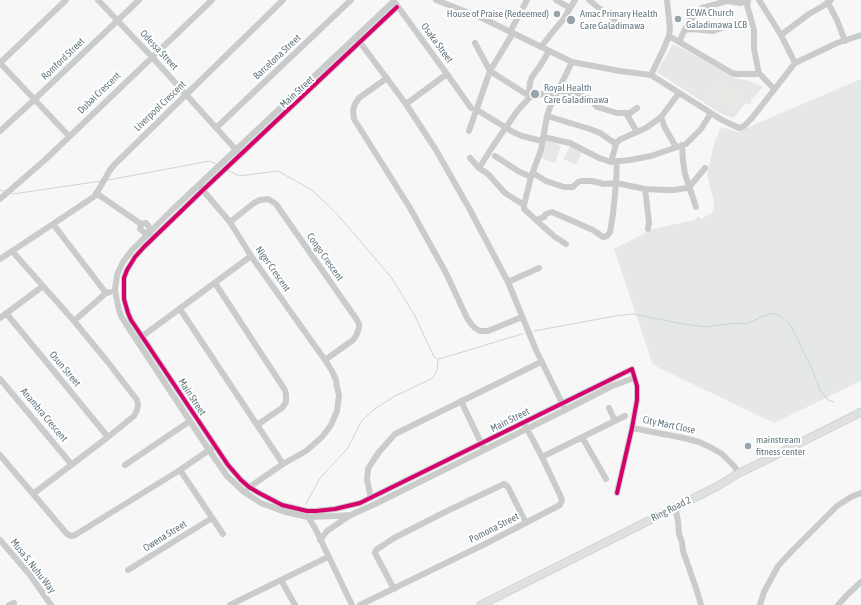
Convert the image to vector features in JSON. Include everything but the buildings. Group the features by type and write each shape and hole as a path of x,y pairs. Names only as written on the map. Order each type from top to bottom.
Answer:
{"main road":[{"name":"Ring Road 2","path":"481,605 716,487 739,473 861,412"}],"street":[{"path":"66,0 0,63 68,136"},
{"name":"Odessa Street","path":"98,0 241,155"},
{"name":"Romford Street","path":"0,131 139,0"},
{"name":"Dubai Crescent","path":"0,199 46,159 68,136 212,0"},
{"name":"Liverpool Crescent","path":"0,258 92,198 110,170 283,0"},
{"name":"Barcelona Street","path":"216,128 351,0"},
{"name":"Osaka Street","path":"394,0 397,7 447,74 406,104"},
{"name":"Main Street","path":"316,514 360,503 582,393 610,383 634,378 632,369 610,383 585,400 351,515 294,514 277,510 244,492 227,476 208,450 140,339 125,306 123,289 124,278 130,264 152,235 199,185 394,0"},
{"path":"436,0 482,18 572,62 651,75 736,127 742,127 752,118 795,63 837,43 861,35"},
{"path":"452,6 458,0"},
{"path":"469,131 474,109 490,70 512,32 527,0"},
{"path":"556,0 570,8"},
{"path":"541,47 563,20 576,0"},
{"path":"589,0 607,13 617,23"},
{"path":"651,75 669,36 670,29 667,0"},
{"path":"679,42 688,24 702,8 727,0 740,3 748,1 747,5 752,22 755,55 759,73 774,89"},
{"path":"759,0 781,34 795,63"},
{"path":"781,34 829,1 845,40"},
{"name":"Main Street","path":"307,514 276,502 259,493 249,487 231,469 175,385 121,316 115,290 117,275 123,262 132,250 152,235 203,190 397,7"},
{"path":"685,30 713,31 719,30 730,24"},
{"path":"356,36 406,104 436,150 469,208 508,282 528,332 565,410"},
{"path":"669,36 732,73 759,73"},
{"path":"475,43 490,70 528,95 557,93 578,94 590,99 596,106 602,109 617,113 631,112 637,108"},
{"path":"479,168 492,154 492,146 528,95 532,77 549,51"},
{"path":"566,244 555,237 524,209 524,205 543,139 547,116 572,62"},
{"path":"447,74 474,109 506,128 522,136 564,141 599,158 614,162 651,156 679,146 692,138 711,113"},
{"path":"387,78 359,98 353,110 354,119 425,233 467,318 472,325 480,331 488,331 522,317"},
{"path":"536,220 544,218 546,214 552,212 593,230 602,237 609,235 616,183 614,162 616,144 619,140 646,128 662,117 679,93"},
{"path":"626,113 636,132"},
{"path":"547,116 600,133 616,144"},
{"path":"662,117 665,128 682,151 684,168 696,208"},
{"path":"492,154 518,171 564,187 573,187 581,181 592,181 604,184 616,183 645,189 682,189 690,186 705,168"},
{"path":"470,158 479,168 488,174 505,193 524,205"},
{"name":"Niger Crescent","path":"199,185 230,222 251,256 325,360 336,380 338,387 338,403 334,419 327,431 306,451 283,464 244,492"},
{"path":"645,189 648,229"},
{"path":"96,193 141,224 146,223 150,228 152,235"},
{"name":"Congo Crescent","path":"230,222 260,200 268,199 276,204 357,320 359,328 353,340 325,360"},
{"path":"53,224 106,293"},
{"path":"12,250 107,361 137,400 138,405 134,416 33,494"},
{"path":"140,339 251,256"},
{"path":"508,282 539,268"},
{"path":"215,283 285,390 286,402 282,408 257,425"},
{"path":"0,318 43,286"},
{"path":"74,321 106,293 123,289"},
{"path":"180,309 283,464"},
{"name":"Osun Street","path":"6,313 108,437"},
{"path":"371,498 367,480 368,469 374,458 395,434 542,362"},
{"path":"617,492 637,400 637,391 634,378"},
{"name":"Anambra Crescent","path":"0,379 72,465"},
{"path":"582,393 585,400"},
{"path":"461,401 484,450"},
{"path":"609,408 615,421"},
{"path":"542,457 625,416"},
{"path":"125,465 190,421"},
{"name":"Pomona Street","path":"360,605 560,505 562,499 523,422"},
{"name":"City Mart Close","path":"632,428 684,438 705,445 722,454 739,473"},
{"path":"582,437 606,479"},
{"path":"0,455 67,534 71,536 75,535 180,470 215,446"},
{"path":"180,470 223,534"},
{"path":"394,588 375,554 376,550 394,538 447,511 504,484 508,486 526,523"},
{"path":"760,605 764,592 778,566 837,506 851,497 861,493"},
{"path":"675,507 683,551 701,605"},
{"path":"307,514 352,605"},
{"path":"315,528 316,514"},
{"path":"320,540 327,531 351,515"},
{"name":"Owena Street","path":"128,570 212,518"},
{"name":"Musa S. Nuhu Way","path":"0,540 30,574 51,605"},
{"path":"230,605 239,603 328,557"},
{"path":"281,580 295,605"},
{"path":"838,605 846,595 861,582"}],"shaded area":[{"path":"673,44 735,78 750,81 763,87 751,100 752,102 749,105 746,103 733,118 720,113 657,72"},
{"path":"861,79 861,381 774,423 653,365 614,249 653,229 695,220 698,216 701,219 712,213 714,202 707,175 714,143 721,127 737,132"},
{"path":"717,80 740,94 732,108 709,94"},
{"path":"546,140 561,146 555,163 539,157"},
{"path":"570,146 582,152 576,165 563,159"}],"waterway":[{"path":"108,180 210,161 216,164"},
{"path":"228,170 239,176 278,171 312,190 337,214 391,277 415,316 434,357 438,359"},
{"path":"11,193 13,194 101,181"},
{"path":"0,190 4,191"},
{"path":"534,331 633,314 705,327 737,323 746,324 773,313 789,323 812,369 820,390 828,400 834,402"},
{"path":"439,359 522,334"},
{"path":"306,504 320,478 347,449 361,422 373,410 395,396 433,378 437,371 438,360"}],"cycle path":[{"path":"397,7 203,190 135,257 124,278 124,299 131,320 228,465 249,487 282,505 307,511 316,511 335,509 360,503 632,369 637,386 637,400 617,493"}],"place":[{"name":"House of Praise (Redeemed)","path":"557,14"},
{"name":"ECWA Church Galadimawa LCB","path":"678,19"},
{"name":"Amac Primary Health Care Galadimawa","path":"571,20"},
{"name":"Royal Health Care Galadimawa","path":"535,94"},
{"name":"mainstream fitness center","path":"748,446"}]}
